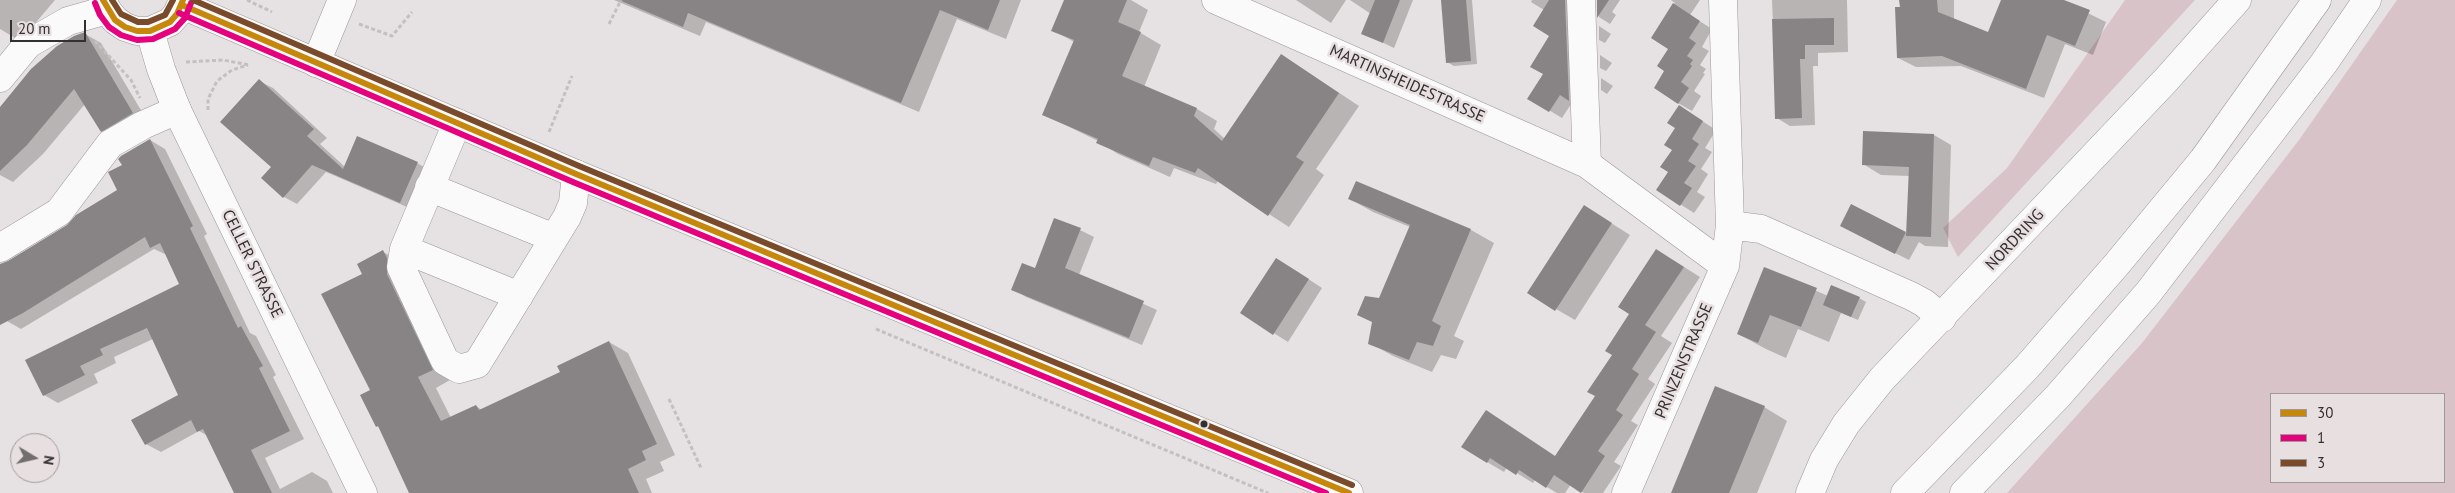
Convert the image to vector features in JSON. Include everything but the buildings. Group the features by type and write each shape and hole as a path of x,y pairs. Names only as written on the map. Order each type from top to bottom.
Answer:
{"main road":[{"path":"1581,0 1586,164"},
{"name":"PRINZENSTRASSE","path":"1626,493 1725,266 1730,225 1722,0"},
{"name":"NORDRING","path":"1810,493 1824,460 1846,424 1882,379 2166,80 2238,0"},
{"path":"1904,493 2027,367 2117,264 2203,160 2317,0"},
{"path":"1964,493 2058,396 2148,292 2282,118 2367,0"},
{"path":"0,78 28,44 68,21 105,5 115,20 125,28 150,31 170,22 183,2 316,63 576,174 1349,493"},
{"name":"MARTINSHEIDESTRASSE","path":"1224,2 1586,164 1725,266"},
{"path":"316,63 339,7"},
{"name":"CELLER STRASSE","path":"150,31 161,69 178,110 363,493"},
{"path":"0,248 59,212 110,144 143,125 178,110"},
{"path":"457,123 404,249 401,267 445,360 459,370 477,364 554,238 573,204 576,174"},
{"path":"429,187 554,238"},
{"path":"1730,225 1761,229 1911,296 1924,303 1942,318"},
{"path":"404,249 518,296"}],"path":[{"path":"609,24 621,0"},
{"path":"339,7 392,36 412,12"},
{"path":"186,61 223,60 249,65 232,70 217,81 208,99 208,113"},
{"path":"549,132 572,76"},
{"path":"669,399 701,468"}],"shaded area":[{"path":"2125,0 2195,0 1958,257 1943,228 2007,168"},
{"path":"2397,0 2455,0 2455,493 2007,493 2142,343 2299,140"}],"transit line":[{"name":"30","path":"103,0 115,20 125,27 137,31 150,31 170,22 177,14 183,0"},
{"name":"3","path":"112,0 121,14 138,22 148,22 165,15 173,0"},
{"name":"3","path":"193,0 579,166 1352,485"},
{"name":"1","path":"95,3 100,15 109,27 121,35 137,40 153,39 175,29 185,18 191,3"},
{"name":"30","path":"182,5 576,174 1349,493"},
{"name":"1","path":"179,13 573,182 1326,493"}]}
